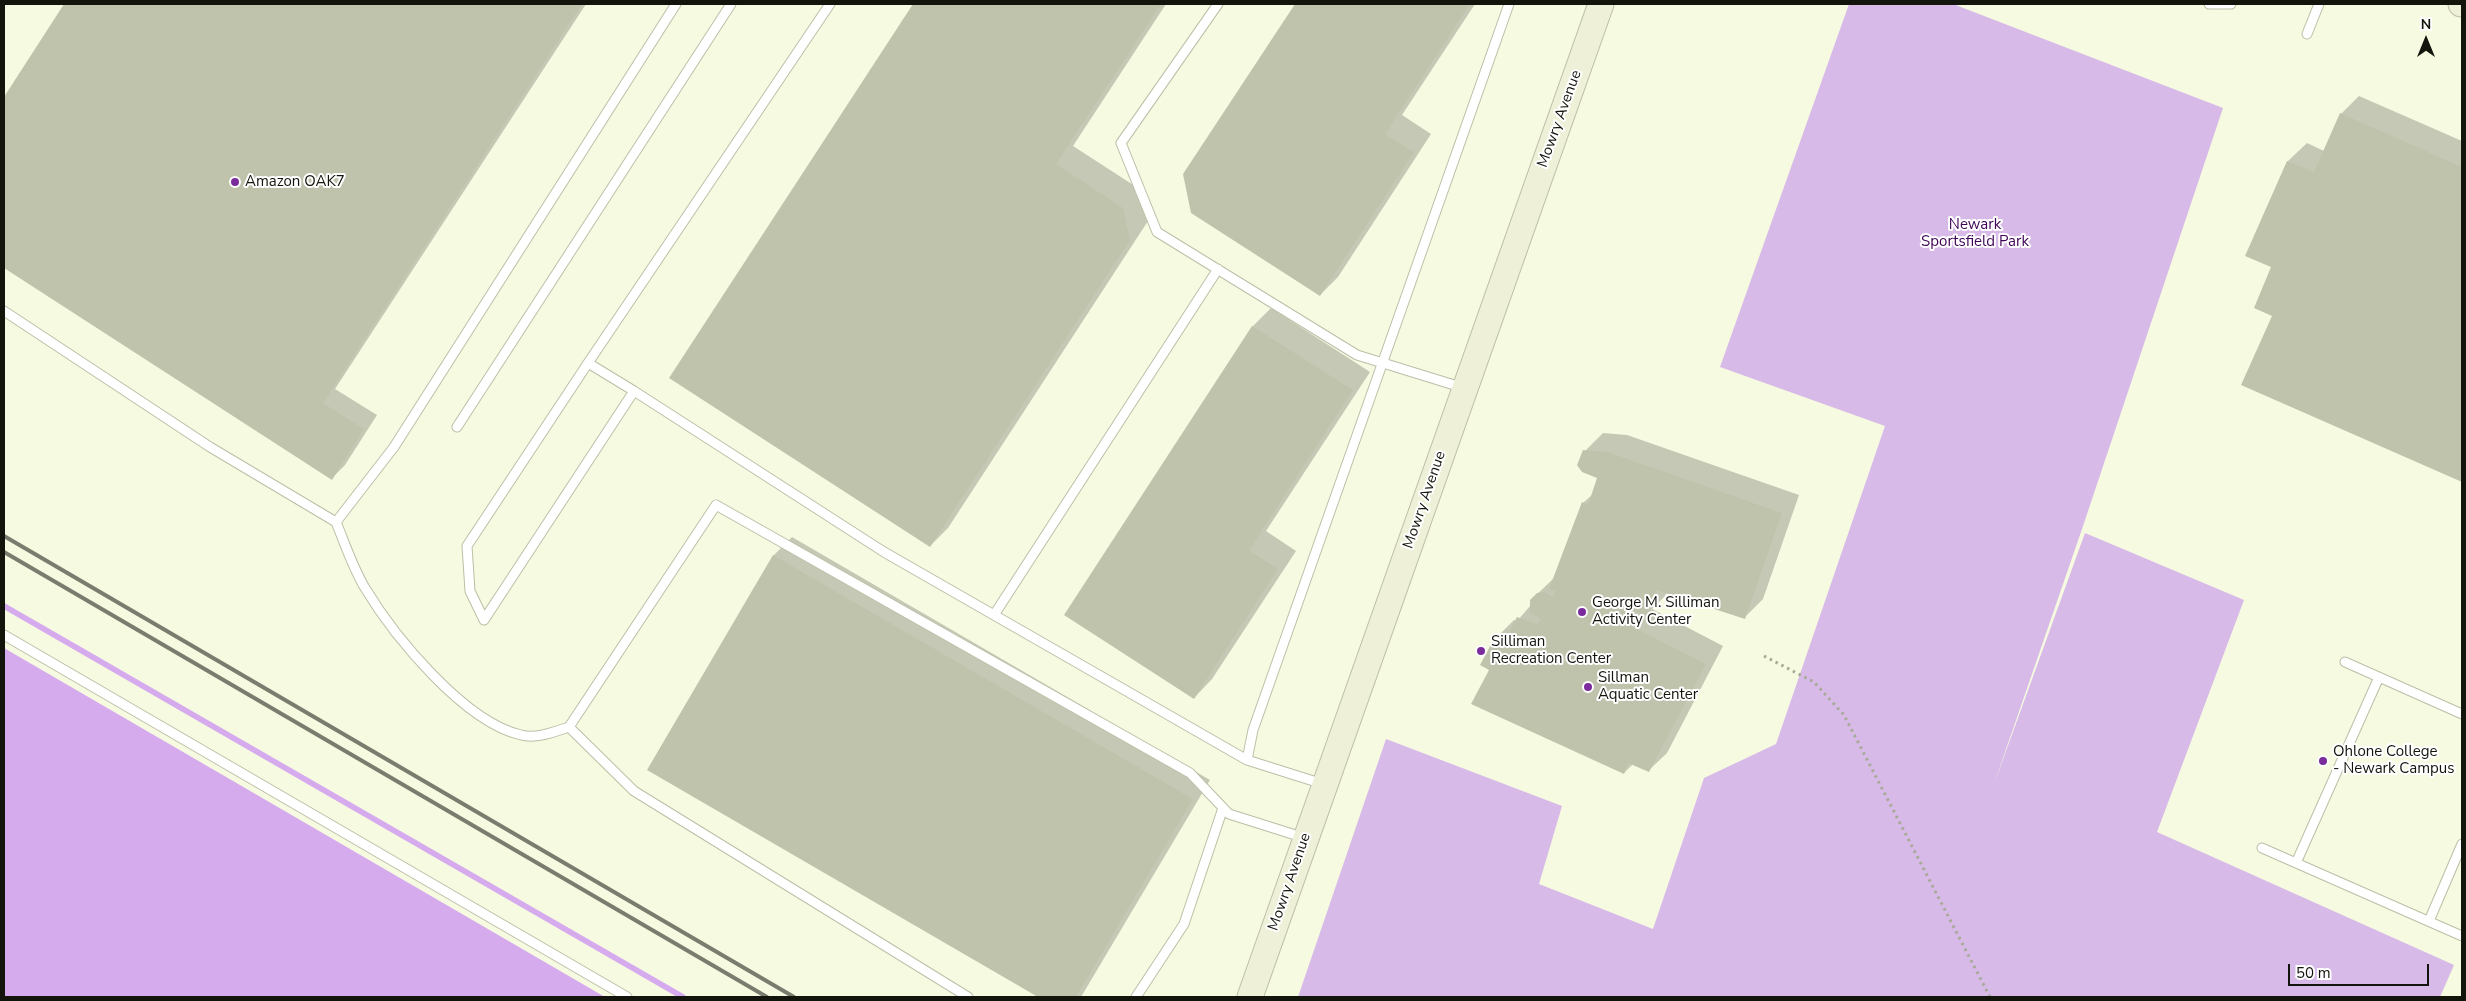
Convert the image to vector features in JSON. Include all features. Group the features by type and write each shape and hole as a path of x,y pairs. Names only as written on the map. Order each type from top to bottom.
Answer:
{"main road":[{"name":"Mowry Avenue","path":"1250,997 1601,4"}],"lane":[{"path":"336,522 394,447 676,4"},
{"path":"457,427 731,4"},
{"path":"634,391 484,620 470,590 467,546 830,4"},
{"path":"1218,4 1121,143 1157,232 1357,355 1465,388"},
{"path":"1247,760 1253,730 1384,364 1509,4"},
{"path":"2209,4 2231,4"},
{"path":"2308,34 2319,4"},
{"path":"994,615 1218,269"},
{"path":"4,310 210,447 336,522 365,588 417,658 446,687 492,722 521,735 545,734 569,727 716,505 1190,773 1228,814 1306,838"},
{"path":"588,363 884,552 1247,760 1324,785"},
{"path":"4,635 627,997"},
{"path":"2345,662 2462,714"},
{"path":"2296,863 2379,677"},
{"path":"569,727 634,791 968,997"},
{"path":"1136,997 1184,924 1223,808"},
{"path":"2429,921 2462,844"},
{"path":"2262,848 2462,936"}],"path":[{"path":"1764,656 1814,682 1844,716 1990,997"}],"green space":[{"name":"Newark Sportsfield Park","path":"1849,4 1953,4 2223,108 2082,529 1993,787 2085,533 2244,600 2157,832 2454,965 2440,997 1298,997 1386,739 1562,806 1539,884 1653,929 1704,778 1776,744 1885,426 1720,367"}],"shaded area":[{"path":"4,648 605,997 4,997"}],"building":[{"name":"Amazon OAK7","path":"64,4 582,4 323,403 364,429 332,480 4,268 4,97"},
{"path":"913,4 1161,4 1056,164 1123,208 1130,240 930,547 669,378"},
{"path":"1295,4 1470,4 1385,134 1414,152 1320,296 1191,213 1183,174"},
{"path":"2340,113 2462,167 2462,482 2241,385 2272,316 2254,308 2271,267 2245,256 2287,161 2314,172"},
{"path":"1252,326 1353,390 1249,550 1278,569 1194,699 1064,615"},
{"name":"George M. Silliman Activity Center","path":"1583,450 1608,452 1782,513 1745,619 1656,590 1647,616 1634,611 1629,625 1706,664 1649,772 1628,763 1624,774 1471,704 1489,670 1480,665 1495,637 1504,642 1517,617 1538,624 1541,619 1530,613 1530,600 1537,593 1544,592 1553,597 1555,591 1549,589 1582,502 1588,505 1597,478 1582,472 1577,465"},
{"path":"773,555 1193,799 1076,997 1038,997 647,770"}],"waterway":[{"path":"4,606 683,997"}],"railway":[{"path":"4,536 794,997"},
{"path":"4,552 767,997"}],"place":[{"name":"Amazon OAK7","path":"235,182"},
{"name":"George M. Silliman Activity Center","path":"1582,612"},
{"name":"Silliman Recreation Center","path":"1481,651"},
{"name":"Sillman Aquatic Center","path":"1588,687"},
{"name":"Ohlone College - Newark Campus","path":"2323,761"}]}
